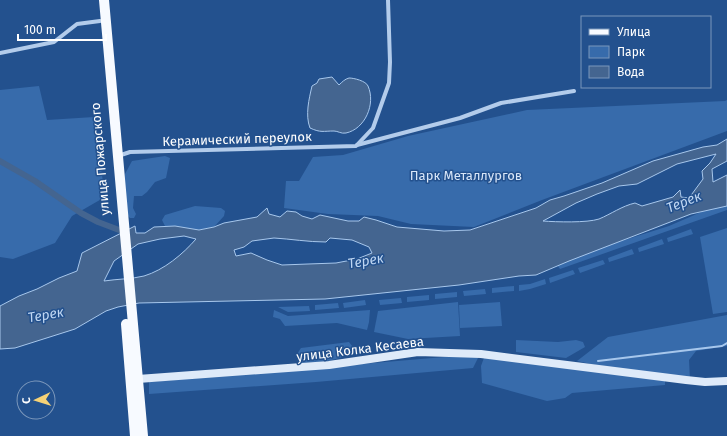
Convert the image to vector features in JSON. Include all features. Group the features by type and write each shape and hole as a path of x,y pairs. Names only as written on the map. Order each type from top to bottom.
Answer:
{"main road":[{"name":"улица Пожарского","path":"98,0 119,199 129,315"},
{"name":"улица Пожарского","path":"104,0 118,156 119,199"},
{"path":"129,315 138,379 143,436"},
{"path":"129,315 135,436"}],"street":[{"path":"356,146 373,128 389,83 390,62 388,0"},
{"path":"0,53 54,42 77,24 100,21"},
{"name":"Керамический переулок","path":"118,156 130,152 356,146 460,118 501,103 574,91"},
{"name":"улица Колка Кесаева","path":"138,379 322,366 418,352 481,354 686,380 705,382 727,381"}],"green space":[{"path":"39,86 47,120 94,117 105,197 72,216 55,243 13,259 0,257 0,90"},
{"name":"Парк Металлургов","path":"727,100 727,131 474,227 411,224 378,216 328,214 284,208 286,181 299,181 313,157 343,155 408,136 527,110"},
{"path":"165,156 170,158 166,178 155,182 142,196 134,196 133,208 136,214 134,218 130,218 128,216 124,182 125,174 132,161"},
{"path":"727,203 727,210 560,269 557,265 561,260 669,226 708,209"},
{"path":"195,206 221,208 225,211 224,216 214,227 199,230 165,226 162,220 165,215"},
{"path":"727,228 727,312 713,314 700,237"},
{"path":"691,229 693,234 668,242 667,238"},
{"path":"662,239 664,244 639,252 638,248"},
{"path":"632,249 634,254 609,262 608,258"},
{"path":"603,260 605,264 580,273 578,268"},
{"path":"573,270 575,274 550,283 549,278"},
{"path":"545,279 546,284 519,291 519,285 530,284"},
{"path":"514,286 514,291 492,293 492,288"},
{"path":"485,289 486,294 464,296 463,291"},
{"path":"457,292 457,297 435,299 435,294"},
{"path":"429,295 429,300 407,302 407,297"},
{"path":"401,298 402,303 380,305 379,300"},
{"path":"365,300 366,305 344,308 343,303"},
{"path":"458,302 460,336 408,339 374,332 378,311"},
{"path":"500,302 502,326 460,328 459,305"},
{"path":"338,303 339,308 315,310 315,305"},
{"path":"309,306 310,311 288,312 278,307"},
{"path":"274,310 288,316 370,310 367,330 337,323 285,326 280,319 273,317"},
{"path":"727,315 727,346 696,351 689,360 690,380 609,368 577,361 608,337"},
{"path":"516,340 558,342 576,340 583,342 585,347 566,358 516,352"},
{"path":"349,342 352,346 352,352 340,358 327,361 300,363 297,360 301,348"},
{"path":"480,354 473,368 316,382 149,394 149,382"},
{"path":"485,355 665,381 665,385 572,393 565,398 547,401 482,383 481,366"}],"water":[{"path":"332,77 339,85 349,78 362,81 368,86 371,100 370,108 363,121 353,131 343,133 334,131 317,131 310,128 308,107 312,86 317,83 319,79"},
{"name":"Терек","path":"727,139 727,161 712,169 713,182 727,175 727,206 691,214 536,275 459,285 325,299 139,303 106,311 75,329 15,348 0,349 0,306 19,296 77,271 82,253 135,226 136,233 145,233 154,227 175,226 199,230 224,223 257,217 267,208 269,214 280,217 287,211 296,212 302,216 312,219 320,215 348,221 359,221 364,217 397,227 444,231 470,230 536,208 550,200 602,183 653,161 703,147 717,145","holes":["716,154 702,171 703,179 689,198 681,197 680,190 673,197 642,206 635,203 630,204 599,219 571,222 543,221 576,203 597,194 619,186 637,184 677,164","184,236 196,239 173,261 159,270 144,276 104,281 114,261 138,244","274,238 319,242 326,242 330,238 352,240 369,247 372,253 357,259 336,263 282,265 251,253 236,256 234,250 244,247 252,241"]}],"waterway":[{"path":"0,161 35,181 81,213 98,222 127,233"},
{"path":"598,361 722,346 727,343"}]}
